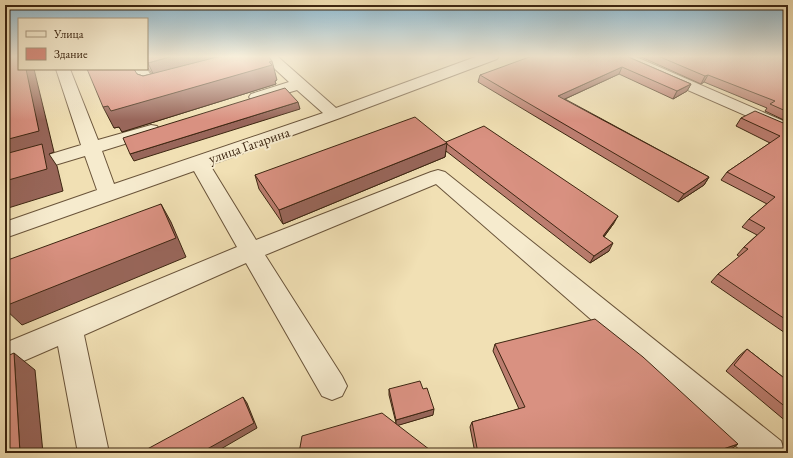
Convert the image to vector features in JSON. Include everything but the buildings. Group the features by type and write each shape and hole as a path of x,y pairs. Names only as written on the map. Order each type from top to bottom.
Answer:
{"street":[{"path":"66,77 93,148 108,194"},
{"path":"145,77 152,90 182,82"},
{"path":"290,77 334,115"},
{"name":"улица Гагарина","path":"5,230 334,115 435,77"},
{"path":"671,77 788,129"},
{"path":"240,102 299,84"},
{"path":"5,174 166,125"},
{"path":"198,163 332,386"},
{"path":"5,356 251,251 438,176 769,453"},
{"path":"69,329 92,448"}]}
